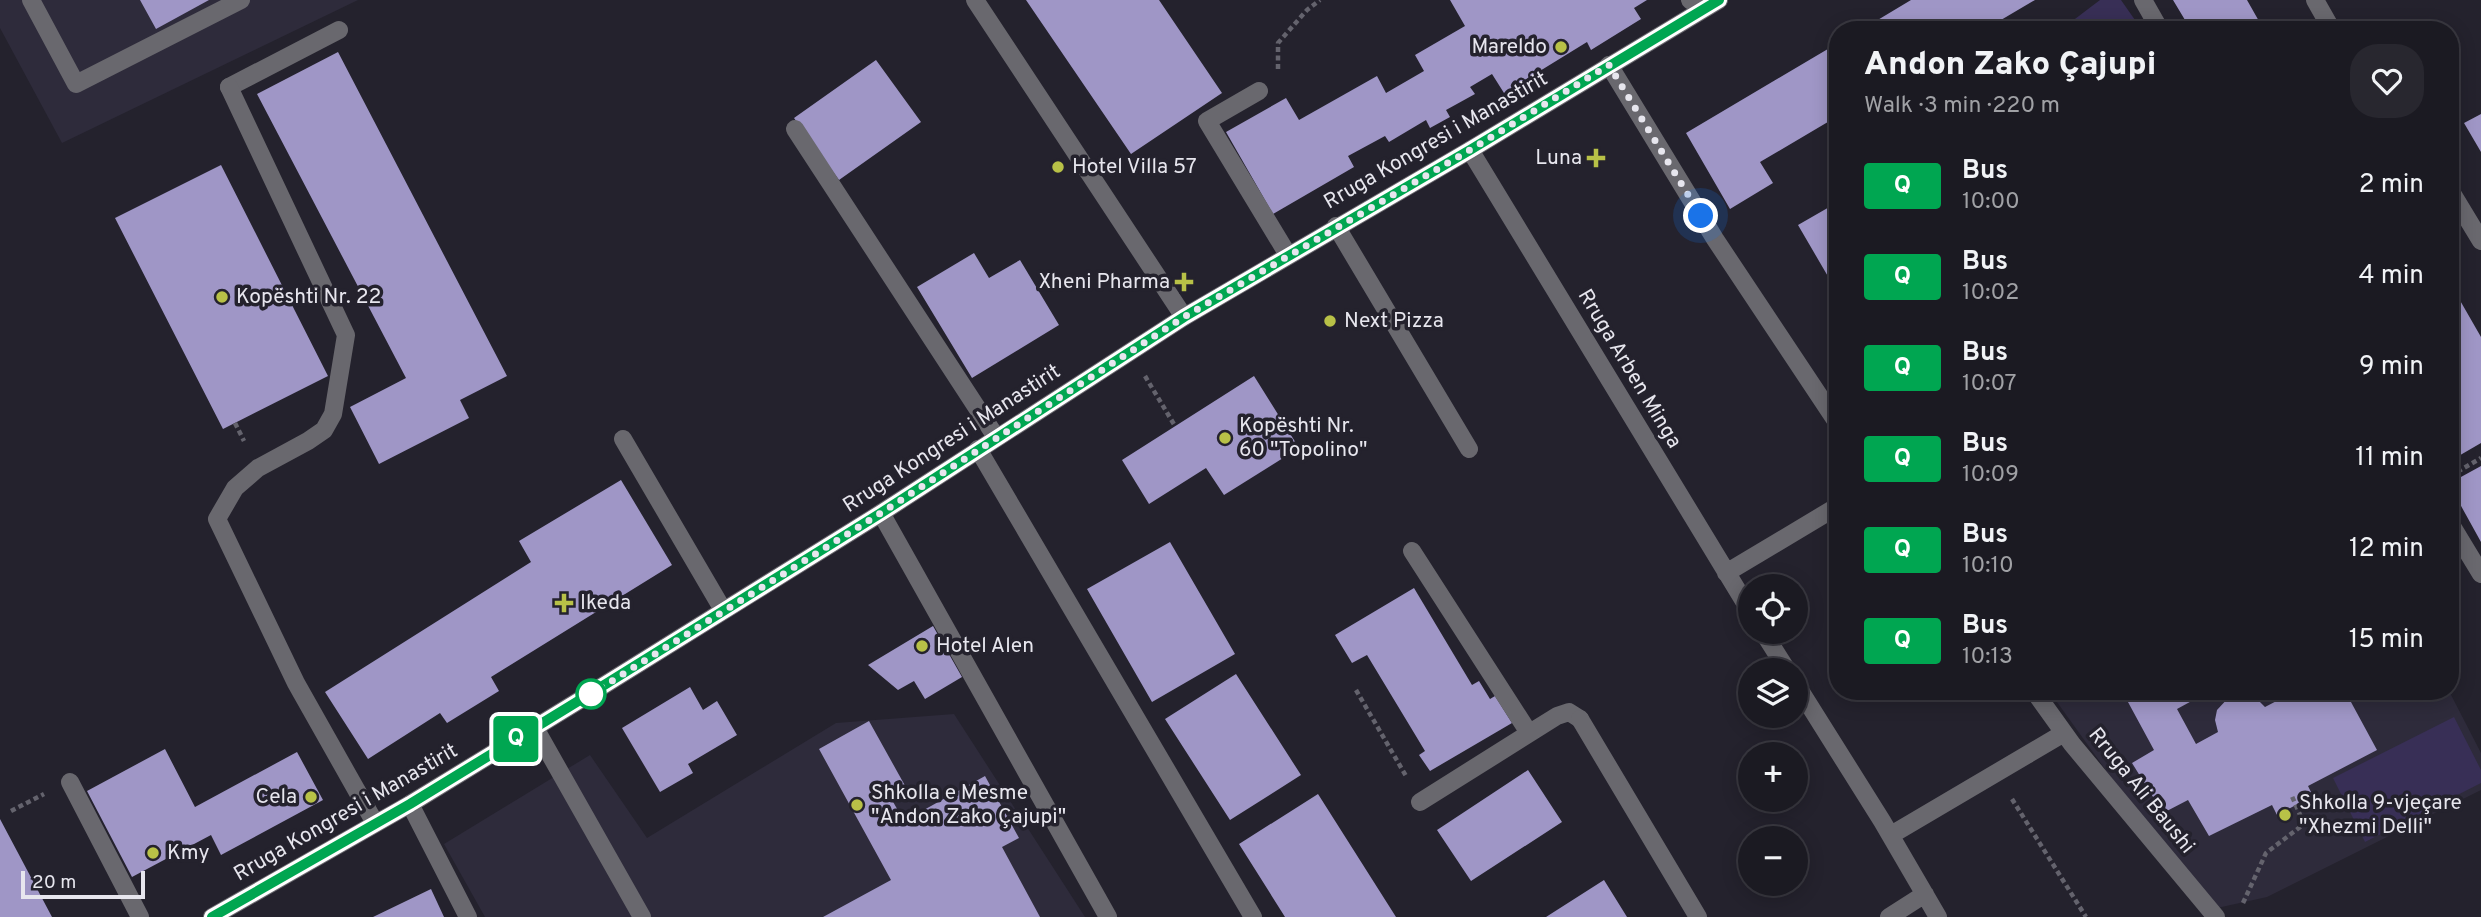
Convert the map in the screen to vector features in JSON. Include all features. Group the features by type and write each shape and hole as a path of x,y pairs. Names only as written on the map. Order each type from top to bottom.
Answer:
{"street":[{"path":"31,0 76,84 241,0"},
{"path":"975,0 1184,317"},
{"path":"2143,0 2155,21"},
{"path":"2315,0 2327,21"},
{"name":"Rruga Kongresi i Manastirit","path":"212,917 410,804 535,728 881,513 1184,317 1470,150 1704,3"},
{"path":"339,30 229,86 346,335 333,414 324,429 258,468 235,488 217,519 296,683 375,823"},
{"path":"1609,65 1715,239 1829,410"},
{"path":"1259,91 1207,121 1288,255"},
{"path":"795,129 996,437"},
{"name":"Rruga Arben Minga","path":"1470,150 1738,592"},
{"path":"2459,205 2481,241"},
{"path":"1336,226 1469,449"},
{"path":"623,439 723,610"},
{"path":"978,449 1253,917"},
{"path":"1726,573 1829,511"},
{"path":"881,513 1108,917"},
{"path":"2459,538 2481,574"},
{"path":"1412,551 1529,733"},
{"name":"Rruga Ali Baushi","path":"2040,700 2064,733 2216,917"},
{"path":"1808,703 1891,835 1938,917"},
{"path":"1420,802 1557,716 1569,712 1580,719 1698,917"},
{"path":"535,728 642,917"},
{"path":"1891,835 2064,733"},
{"path":"70,782 140,917"},
{"path":"410,804 468,917"},
{"path":"1889,917 1925,894"}],"path":[{"path":"1278,43 1307,10 1320,0"},
{"path":"1129,352 1175,426"},
{"path":"2459,471 2481,458"},
{"path":"1356,690 1420,802"},
{"path":"1996,773 2086,917"},
{"path":"2245,910 2243,902 2266,853 2304,824 2291,794"}],"shaded area":[{"path":"0,0 358,0 62,143 0,28"},
{"path":"2100,0 2121,0 2136,21 2072,21"},
{"name":"Shkolla 9-vjeçare \"Xhezmi Delli\"","path":"2055,700 2454,700 2481,753 2481,790 2267,897 2217,908 2154,837"},
{"name":"Shkolla e Mesme \"Andon Zako Çajupi\"","path":"954,714 1085,917 485,917 444,844 590,755 647,838 836,723"},
{"path":"2454,717 2481,770 2481,783 2365,842 2333,778"}],"building":[{"path":"140,0 209,0 156,29"},
{"path":"1026,0 1159,0 1222,93 1131,154"},
{"path":"1450,0 1647,0 1634,8 1641,19 1591,50 1587,42 1504,93 1492,74 1470,87 1475,94 1446,110 1450,117 1430,128 1426,120 1389,142 1385,136 1348,156 1354,167 1273,214 1226,132 1286,98 1299,120 1377,76 1386,93 1424,71 1415,55 1465,26"},
{"path":"1911,0 2035,0 1999,21 1876,21"},
{"path":"2173,0 2247,0 2259,21 2186,21"},
{"path":"1829,48 1829,121 1760,162 1773,183 1730,209 1686,133"},
{"path":"338,52 507,376 460,400 469,418 379,464 350,407 406,378 257,94"},
{"path":"876,60 921,122 839,180 794,118"},
{"path":"2481,114 2481,152 2464,123"},
{"name":"Kopështi Nr. 22","path":"221,165 328,376 223,429 115,218"},
{"path":"1829,207 1829,278 1798,225"},
{"path":"974,253 989,278 1020,260 1059,325 972,378 917,287"},
{"path":"2459,299 2481,337 2481,443 2459,456"},
{"name":"Kopështi Nr. 60 \"Topolino\"","path":"1254,376 1299,448 1224,495 1206,468 1149,504 1122,460"},
{"path":"2481,466 2481,542 2459,502 2459,478"},
{"path":"621,480 672,565 491,677 499,691 447,723 440,713 368,759 325,692 531,562 519,541"},
{"path":"1170,542 1235,654 1152,702 1087,589"},
{"path":"1414,588 1472,685 1479,681 1490,699 1495,696 1512,723 1430,771 1419,755 1425,751 1367,655 1352,663 1335,635"},
{"name":"Hotel Alen","path":"933,626 962,677 925,699 914,681 898,690 868,665"},
{"path":"1236,674 1301,775 1230,820 1165,719"},
{"path":"690,687 703,710 717,701 737,735 688,764 693,773 660,792 622,728"},
{"path":"2127,700 2194,700 2177,709 2196,744 2218,732 2215,720 2217,710 2226,700 2258,700 2265,707 2278,700 2350,700 2377,750 2308,786 2313,796 2277,815 2272,805 2209,836 2188,800 2163,813 2132,763 2154,750"},
{"path":"869,721 908,791 892,800 904,821 985,776 1019,838 1002,847 1040,917 823,917 891,880 819,749"},
{"path":"165,749 195,807 297,752 323,800 221,855 211,835 132,877 87,791"},
{"path":"1528,770 1562,822 1471,881 1437,830"},
{"path":"1318,794 1396,917 1285,917 1239,844"},
{"path":"0,819 52,917 0,917"},
{"path":"1604,880 1627,917 1546,917"},
{"path":"431,889 444,917 373,917"}],"bus line":[{"name":"Q","path":"212,917 410,804 593,692 881,513 1184,317 1470,150 1719,0"}],"place":[{"name":"Mareldo","path":"1561,47"},
{"name":"Luna","path":"1596,158"},
{"name":"Hotel Villa 57","path":"1058,167"},
{"name":"Xheni Pharma","path":"1184,282"},
{"name":"Kopështi Nr. 22","path":"222,297"},
{"name":"Next Pizza","path":"1330,321"},
{"name":"Kopështi Nr. 60 \"Topolino\"","path":"1225,438"},
{"name":"Ikeda","path":"564,603"},
{"name":"Hotel Alen","path":"922,646"},
{"name":"Cela","path":"311,797"},
{"name":"Shkolla e Mesme \"Andon Zako Çajupi\"","path":"857,805"},
{"name":"Shkolla 9-vjeçare \"Xhezmi Delli\"","path":"2285,815"},
{"name":"Kmy","path":"153,853"}],"route":[{"path":"591,694 881,513 1184,317 1470,150 1609,65 1701,216"}]}
